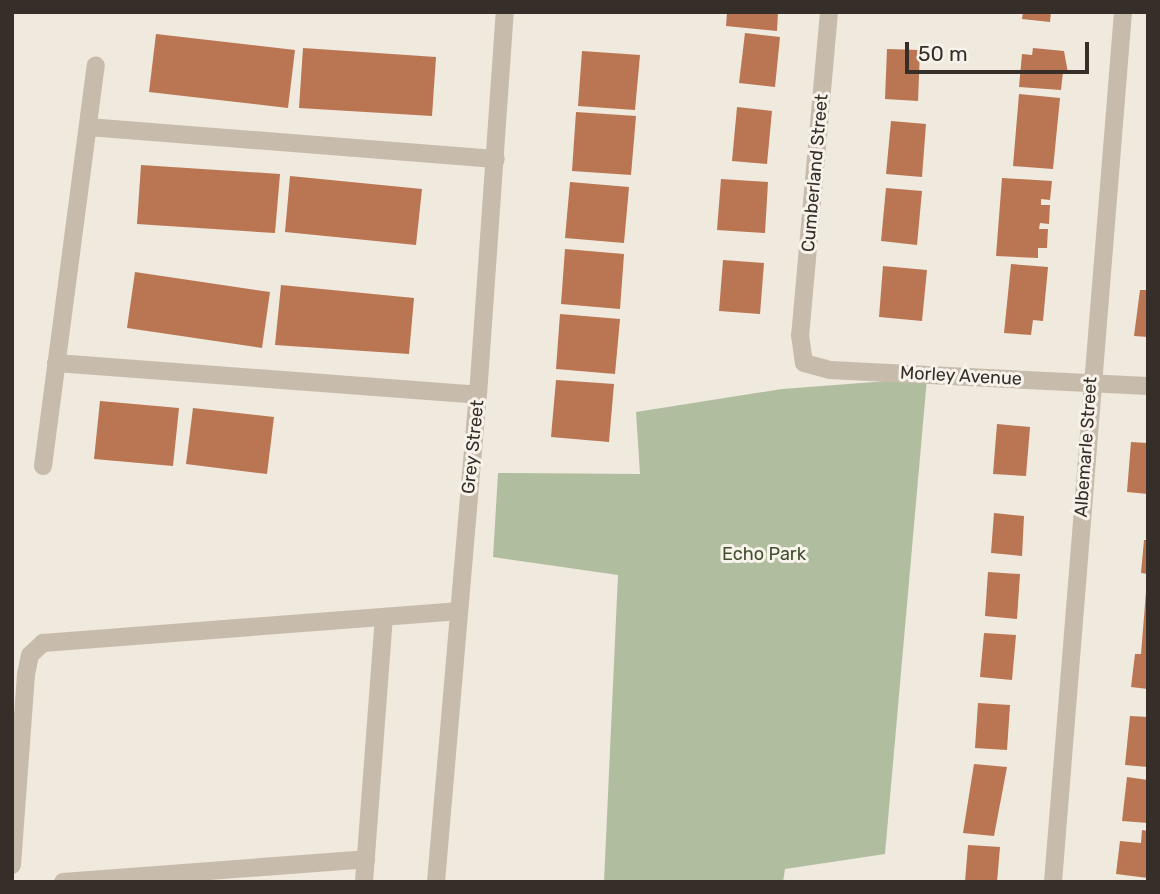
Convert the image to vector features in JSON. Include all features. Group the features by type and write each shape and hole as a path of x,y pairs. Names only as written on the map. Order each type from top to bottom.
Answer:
{"street":[{"name":"Grey Street","path":"436,882 457,611 478,395 505,12"},
{"name":"Cumberland Street","path":"800,335 829,12"},
{"name":"Albemarle Street","path":"1053,882 1091,382 1123,12"},
{"path":"43,466 96,65"},
{"path":"88,127 496,159"},
{"name":"Morley Avenue","path":"800,335 804,363 830,370 1148,386"},
{"path":"56,363 478,395"},
{"path":"12,865 26,676 30,655 43,643 457,611"},
{"path":"364,882 384,618"},
{"path":"63,882 366,859"}],"green space":[{"name":"Echo Park","path":"927,378 885,854 785,869 783,882 604,882 618,575 493,557 498,473 640,474 636,412 782,389"}],"building":[{"path":"727,12 778,12 777,31 726,26"},
{"path":"1023,12 1051,12 1050,22 1022,19"},
{"path":"745,33 780,37 775,87 739,83"},
{"path":"156,34 295,50 288,108 149,92"},
{"path":"303,48 436,57 432,116 299,108"},
{"path":"1033,48 1064,51 1068,73 1063,72 1061,90 1019,87 1022,54 1032,55"},
{"path":"887,49 920,50 918,101 885,99"},
{"path":"582,51 640,55 635,110 578,106"},
{"path":"1019,94 1060,98 1053,169 1013,166"},
{"path":"737,107 772,111 767,164 732,161"},
{"path":"576,112 636,116 631,175 572,171"},
{"path":"891,121 926,124 922,177 886,174"},
{"path":"141,165 280,174 275,233 137,224"},
{"path":"290,176 422,189 416,245 285,232"},
{"path":"1002,178 1052,181 1050,200 1041,199 1041,205 1050,205 1049,224 1040,223 1039,229 1048,229 1047,248 1038,248 1038,258 996,256"},
{"path":"721,179 768,182 765,233 717,230"},
{"path":"570,182 629,187 624,243 565,238"},
{"path":"886,188 922,191 917,245 881,241"},
{"path":"565,249 624,254 620,309 561,304"},
{"path":"723,260 764,263 760,314 719,311"},
{"path":"1011,264 1048,267 1043,321 1033,320 1031,335 1004,333"},
{"path":"883,266 927,270 922,321 879,317"},
{"path":"135,272 270,292 262,348 127,328"},
{"path":"281,285 414,298 409,354 275,345"},
{"path":"1140,290 1148,290 1148,337 1134,336"},
{"path":"560,314 620,319 615,374 556,369"},
{"path":"556,380 614,384 609,442 551,437"},
{"path":"100,401 179,408 173,466 94,459"},
{"path":"193,408 274,417 267,474 186,464"},
{"path":"997,424 1030,427 1026,476 993,474"},
{"path":"1131,442 1148,443 1148,494 1127,492"},
{"path":"994,513 1024,516 1022,556 991,553"},
{"path":"1144,540 1148,540 1148,574 1141,573"},
{"path":"988,572 1020,574 1017,619 985,616"},
{"path":"1146,592 1148,689 1131,687 1135,654 1141,654"},
{"path":"984,633 1016,635 1012,680 980,677"},
{"path":"978,703 1010,705 1007,750 975,748"},
{"path":"1130,716 1148,717 1148,767 1125,765"},
{"path":"974,764 1007,767 994,836 963,833"},
{"path":"1127,777 1148,780 1148,823 1122,821"},
{"path":"1142,830 1148,831 1148,878 1116,874 1120,841 1141,843"},
{"path":"968,845 1000,847 997,882 965,882"}]}
